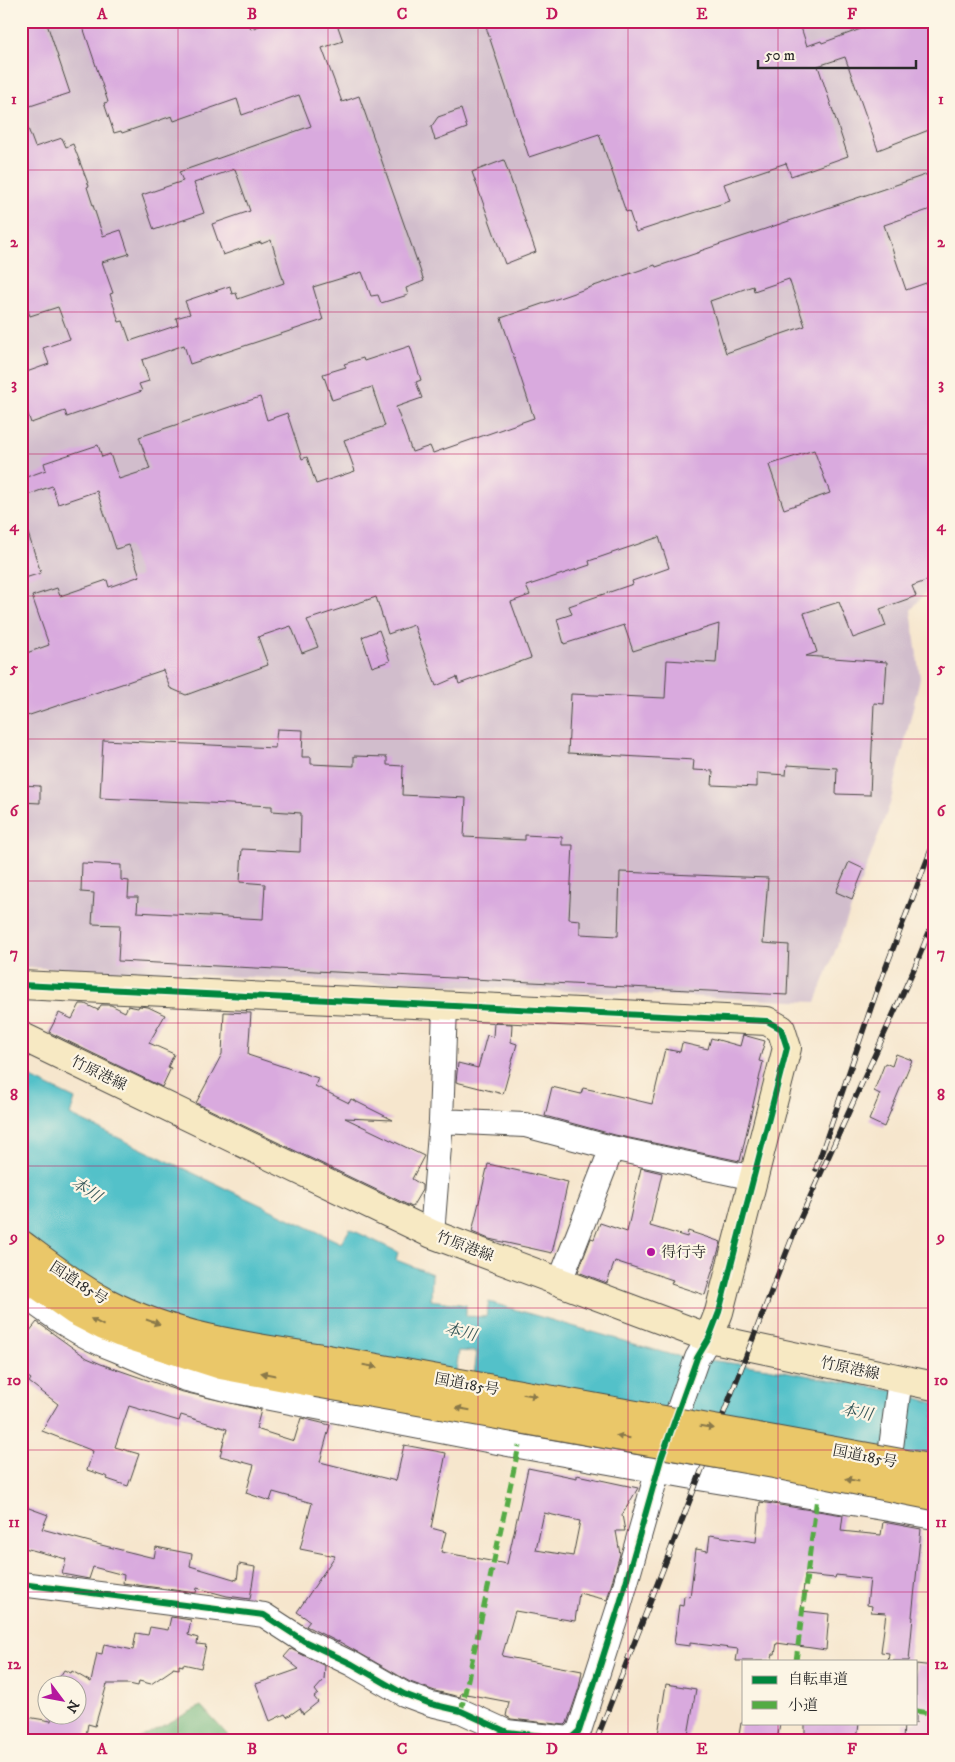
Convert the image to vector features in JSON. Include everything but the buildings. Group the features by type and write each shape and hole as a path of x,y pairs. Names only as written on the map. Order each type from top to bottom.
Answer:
{"highway":[{"name":"国道185号","path":"21,1244 84,1289 106,1302 121,1335"},
{"name":"国道185号","path":"21,1273 75,1311 121,1335 221,1365 774,1464 934,1496"},
{"name":"国道185号","path":"121,1335 178,1331 228,1344 322,1358 934,1469"}],"street":[{"path":"21,985 767,1021 781,1029 787,1048 719,1312 703,1348 660,1464 619,1606 579,1731 570,1740 507,1732 462,1711 431,1704 404,1694 352,1664 304,1641 264,1616 21,1584"},
{"path":"432,1234 441,1122 444,1006"},
{"name":"竹原港線","path":"21,1036 432,1234 560,1281 703,1348 899,1386 934,1386"},
{"path":"441,1122 525,1126 612,1148 754,1178"},
{"path":"560,1281 612,1148"},
{"path":"21,1293 55,1318 94,1342 121,1335 182,1378 234,1391 490,1440 660,1464 699,1478 883,1503 934,1517"},
{"path":"883,1503 899,1386"}],"shaded area":[{"path":"21,21 934,21 934,582 911,610 920,678 890,804 816,1002 21,967"}],"green space":[{"path":"201,1706 233,1741 134,1741"}],"water":[{"name":"本川","path":"21,1073 75,1099 70,1115 341,1243 350,1229 398,1252 396,1260 432,1274 431,1300 466,1305 466,1316 486,1317 489,1302 672,1355 767,1368 899,1392 934,1403 934,1508 747,1472 661,1459 646,1459 468,1423 477,1352 459,1351 448,1423 21,1285"}],"railway":[{"path":"816,1169 876,993 934,842"},
{"path":"596,1741 796,1228 917,962 934,920"}],"marked path":[{"path":"461,1711 519,1446"},
{"path":"796,1660 817,1497"},
{"path":"918,1711 934,1714"},
{"path":"575,1735 591,1741"}],"cycle path":[{"path":"21,985 767,1021 781,1029 787,1048 719,1312 709,1338 697,1358 661,1459 619,1607 579,1731 570,1739 507,1732 461,1711 431,1704 404,1694 352,1664 304,1641 264,1615 21,1584"}],"place":[{"name":"得行寺","path":"651,1252"}]}
